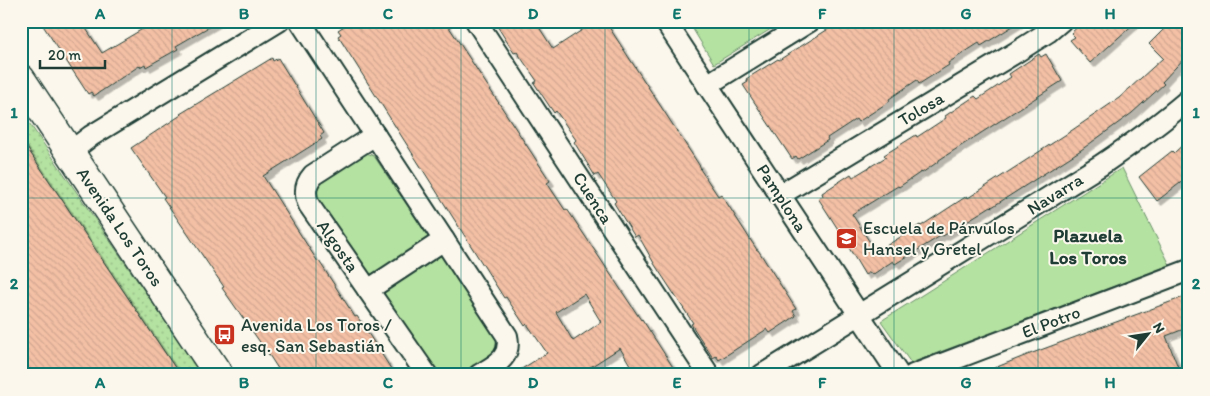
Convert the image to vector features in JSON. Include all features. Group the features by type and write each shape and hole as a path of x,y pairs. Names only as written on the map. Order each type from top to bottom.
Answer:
{"main road":[{"name":"Avenida Los Toros","path":"21,79 219,375"}],"street":[{"path":"70,152 91,136 279,21"},
{"path":"300,21 507,336 506,355 502,360 479,375"},
{"name":"Cuenca","path":"476,21 709,375"},
{"name":"Pamplona","path":"665,21 899,375"},
{"path":"707,84 810,21"},
{"name":"Tolosa","path":"780,195 1015,53 1048,32 1061,21"},
{"name":"Navarra","path":"762,375 1101,165 1133,144 1189,99"},
{"name":"Algosta","path":"375,135 313,175 307,186 306,198 427,375"},
{"path":"368,290 444,240"},
{"name":"El Potro","path":"913,375 1189,270"}],"green space":[{"path":"688,21 784,21 714,64"},
{"path":"23,114 202,375 180,375 21,139 21,116"},
{"path":"362,151 374,156 499,342 495,355 472,368 456,374 439,375 430,372 314,200 316,183"},
{"name":"Plazuela Los Toros","path":"1122,168 1170,265 911,363 881,321"}],"building":[{"path":"40,21 81,21 102,53 156,21 219,21 176,46 178,49 146,67 145,64 139,66 94,96 91,92 88,94"},
{"path":"352,21 445,21 550,181 547,183 565,210 567,209 678,375 636,375 620,348 578,375 512,375 547,353 527,324 525,326 506,297 504,298 338,36 341,34 338,30","holes":["584,294 601,322 573,341 556,312"]},
{"path":"494,21 535,21 553,49 596,21 605,21 718,196 721,194 758,250 796,309 793,311 796,316 770,333 767,329 719,360 716,356 713,358 638,235 635,237 614,203 616,201 598,174 595,176 574,142 576,140 556,111 554,113 534,83 537,81 517,52 514,53"},
{"path":"848,21 1021,21 981,46 979,43 919,84 917,80 858,122 856,119 798,159 796,156 792,159 743,85 748,82 746,79 778,59 838,23 840,26"},
{"path":"1084,21 1137,21 1090,63 1070,40 1075,37 1071,33"},
{"path":"1172,21 1189,21 1189,53 1162,82 1164,84 1132,113 1081,150 992,207 895,264 893,261 872,275 870,272 865,275 818,198 823,196 822,193 851,174 853,177 886,157 884,155 916,135 917,137 975,96 978,99 1011,77 1009,74 1039,54 1041,57 1046,54 1062,81 939,160 922,173 852,214 876,252 967,196 968,198 1119,98 1163,58 1149,44"},
{"path":"272,58 273,61 278,58 324,133 320,136 322,139 263,176 318,262 355,317 357,316 395,375 282,375 222,288 224,287 131,148 180,114"},
{"path":"21,139 180,375 21,375"},
{"path":"1189,139 1189,176 1157,201 1139,177 1172,151 1174,153"},
{"path":"1189,295 1189,327 1166,336 1181,375 982,375 982,373 1027,355"}],"place":[{"name":"Escuela de Párvulos Hansel y Gretel","path":"847,238"},
{"name":"Avenida Los Toros / esq. San Sebastián","path":"225,335"}],"district":[{"name":"Plazuela Los Toros","path":"1088,246"}]}
